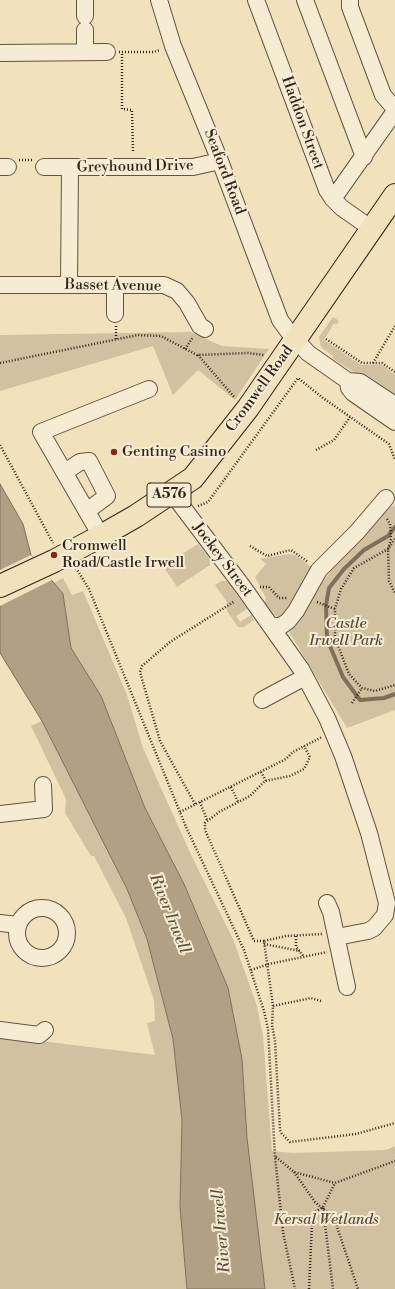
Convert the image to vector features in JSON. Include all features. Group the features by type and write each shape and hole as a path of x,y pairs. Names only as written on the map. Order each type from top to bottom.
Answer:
{"highway":[{"name":"Cromwell Road","path":"0,586 64,556 101,536 172,493 193,478 248,408 395,195"}],"street":[{"name":"Seaford Road","path":"160,0 173,46 220,161 280,320 308,353 348,381"},
{"name":"Haddon Street","path":"256,0 327,190 342,208 372,229"},
{"path":"305,0 364,157"},
{"path":"333,199 364,157 395,110 383,95 350,6 350,0"},
{"path":"85,15 85,51"},
{"path":"0,53 85,51 114,52"},
{"name":"Greyhound Drive","path":"69,285 70,167 193,167 220,161"},
{"path":"44,167 70,167"},
{"name":"Basset Avenue","path":"0,285 164,285 171,287 187,303 200,326 205,329"},
{"path":"115,286 116,314"},
{"path":"395,405 360,382 348,381 349,388 353,393 395,422"},
{"path":"101,536 41,432 149,389"},
{"path":"64,472 80,462 90,461 107,496 87,511"},
{"name":"Jockey Street","path":"172,493 271,626 305,677 333,732 369,833 387,903 385,915 374,928 337,939"},
{"path":"271,626 281,626 288,621 296,611 319,570 357,532 386,498"},
{"path":"262,700 305,677"},
{"path":"0,814 44,808 43,785"},
{"path":"327,903 332,912 347,987"},
{"path":"0,923 18,925"},
{"path":"0,1030 39,1035 46,1030"}],"path":[{"path":"134,168 132,110 122,109 114,52 154,52 173,46"},
{"path":"4,167 15,160 41,160 44,167"},
{"path":"373,363 395,326"},
{"path":"0,363 138,335 161,336 197,355 233,397 248,408"},
{"path":"326,339 362,363 382,363 395,372"},
{"path":"197,355 248,353 282,358"},
{"path":"184,510 208,502 298,378 350,418 388,444 395,460"},
{"path":"316,450 334,440 350,418"},
{"path":"0,445 64,556 89,589 180,812 244,950 251,970 264,1011 268,1030 275,1157 283,1232 295,1289"},
{"path":"390,524 393,539 388,549 389,581 395,593"},
{"path":"250,546 267,556 291,550 319,570"},
{"path":"388,549 354,568 341,589 335,609 335,638 349,674 362,688 375,691 395,685"},
{"path":"195,804 160,741 140,672 142,666 170,642 245,590 269,587 279,598 288,598"},
{"path":"322,604 335,609"},
{"path":"352,703 362,688"},
{"path":"180,812 286,759 293,752 333,732"},
{"path":"300,951 254,941 205,830 205,823 207,820 252,794 266,781 290,776 306,768 310,757 304,746"},
{"path":"261,772 266,781"},
{"path":"231,787 238,802"},
{"path":"200,802 207,820"},
{"path":"296,936 296,947 304,957"},
{"path":"264,943 274,938 296,936 337,939"},
{"path":"251,970 304,957 337,939"},
{"path":"264,943 273,1006 272,1025 280,1130 285,1138 290,1142 356,1134 395,1123"},
{"path":"273,1006 312,998 321,1001"},
{"path":"275,1157 294,1172 315,1202 334,1218 358,1289"},
{"path":"294,1172 335,1183 395,1161"},
{"path":"333,1289 323,1208 335,1183"},
{"path":"309,1289 312,1223 315,1212 323,1208"}],"green space":[{"path":"333,317 339,321 336,325 334,323 324,340 361,365 382,365 395,375 395,397 363,375 355,373 332,358 333,356 321,347 319,337"},
{"path":"190,332 222,346 269,349 235,400 198,370 173,395 153,346 0,391 0,335"},
{"name":"Castle Irwell Park","path":"395,505 395,710 347,728 288,630 330,572 381,512"},
{"path":"198,544 210,559 210,565 177,587 163,566"},
{"path":"289,554 295,555 313,568 303,588 280,619 269,611 264,603 266,598 255,577 265,565 268,565 260,559"},
{"name":"Kersal Wetlands","path":"63,578 72,595 83,591 127,695 143,748 193,859 233,939 257,1006 263,1036 272,1151 293,1153 386,1150 395,1146 395,1289 265,1289 247,1138 242,1059 228,988 184,884 145,808 101,696 71,648 63,594 54,583"},
{"path":"222,581 227,581 229,583 247,609 236,616 240,622 251,615 254,620 244,627 238,627 227,611 227,602 215,585"},
{"path":"42,721 127,889 147,939 173,1039 182,1120 180,1207 187,1289 0,1289 0,1036 155,1055 147,1023 155,1021 154,1000 126,918 94,856 91,856 65,813 66,799 31,726"}],"water":[{"name":"River Irwell","path":"0,484 23,524 31,555 63,594 71,648 101,696 145,808 184,884 228,988 242,1059 247,1138 265,1289 187,1289 180,1207 182,1120 173,1039 147,939 127,889 42,721 0,653"}],"pier":[{"path":"31,555 52,580 0,606 0,570"}],"waterway":[{"path":"395,527 388,536 364,550 344,569 329,588 326,605 327,639 343,677 360,700 384,698 395,694"}],"place":[{"name":"Genting Casino","path":"114,452"},
{"name":"Cromwell Road/Castle Irwell","path":"54,555"}]}
